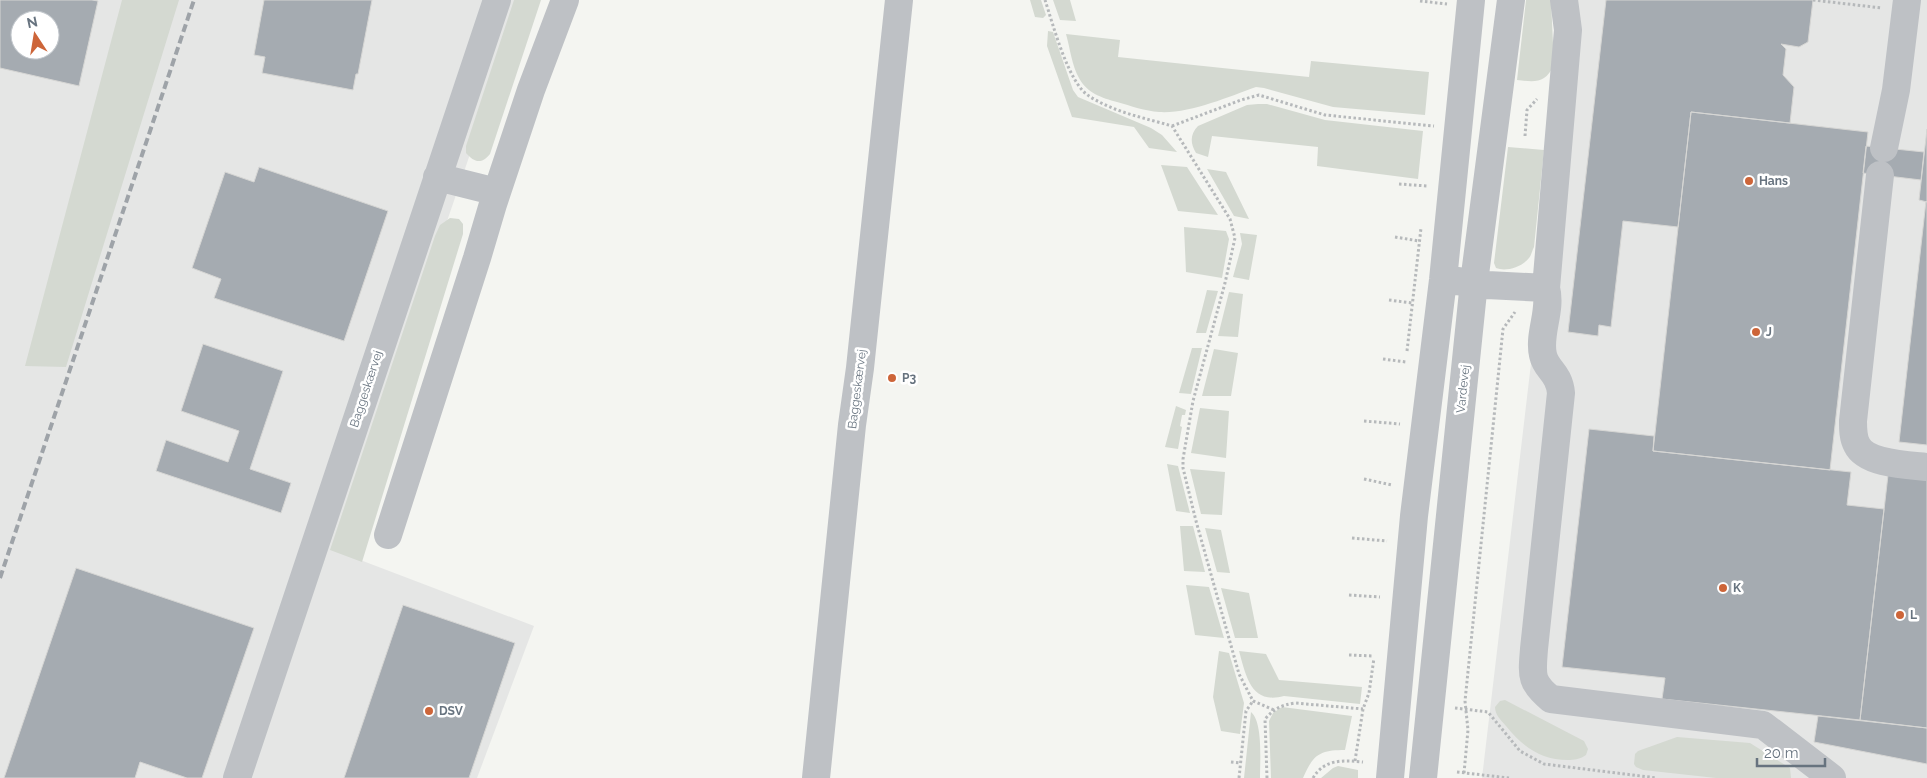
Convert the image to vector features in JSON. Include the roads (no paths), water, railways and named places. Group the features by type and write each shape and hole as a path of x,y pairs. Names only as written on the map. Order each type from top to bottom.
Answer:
{"street":[{"name":"Baggeskærvej","path":"237,778 497,0"},
{"path":"388,535 497,192 531,90 564,0"},
{"name":"Baggeskærvej","path":"816,778 852,425 860,368 899,0"},
{"name":"Vardevej","path":"1423,778 1474,282 1511,0"},
{"path":"1564,0 1568,30 1534,287 1547,305 1543,355 1560,382 1561,393 1534,656 1534,678 1539,688 1551,699 1763,725 1832,778"},
{"path":"1390,778 1414,516 1443,280 1461,2"},
{"path":"1884,148 1896,90 1907,6"},
{"path":"1880,175 1853,421 1855,439 1861,451 1869,456 1883,461 1927,467"},
{"path":"437,177 497,192"},
{"path":"1443,280 1474,282 1487,285 1534,287"}],"railway":[{"path":"0,578 194,0"}],"place":[{"name":"Hans","path":"1749,181"},
{"name":"J","path":"1756,332"},
{"name":"P3","path":"892,378"},
{"name":"K","path":"1723,588"},
{"name":"L","path":"1900,615"},
{"name":"DSV","path":"429,711"}]}
